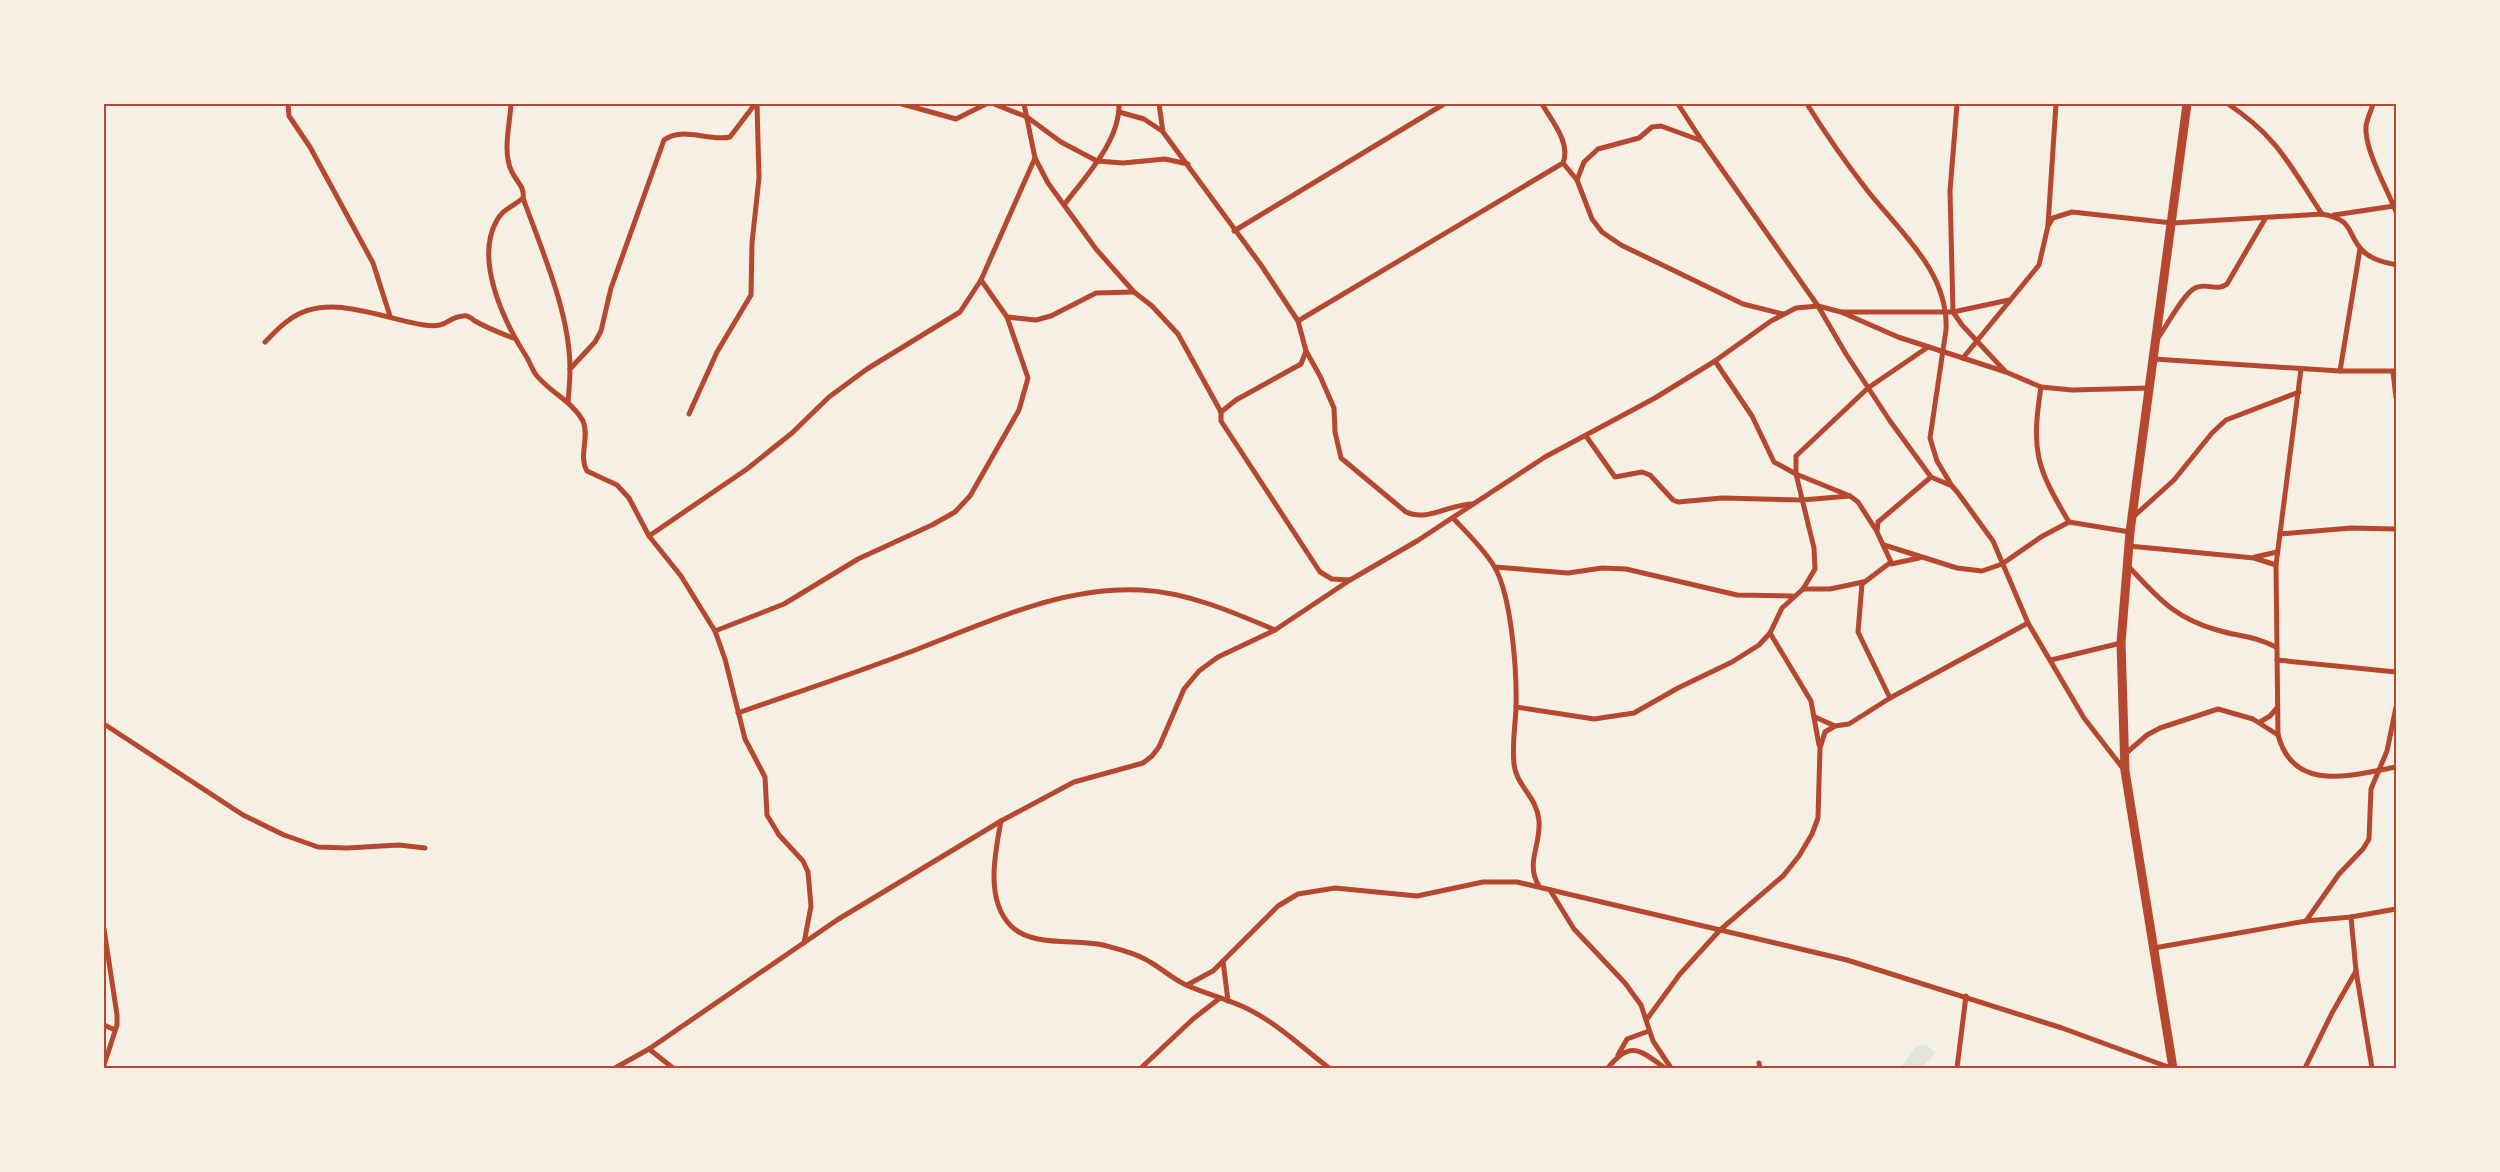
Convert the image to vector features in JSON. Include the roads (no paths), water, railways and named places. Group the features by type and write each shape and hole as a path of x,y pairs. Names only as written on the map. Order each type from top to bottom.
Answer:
{"highway":[{"path":"2172,1068 2125,771 2121,643 2130,532 2187,104"}],"street":[{"path":"288,104 289,116 309,147 373,263 390,316"},
{"path":"511,104 508,156 511,171 523,189 523,198 546,261 564,324 570,369 568,402"},
{"path":"570,369 595,342 601,331 611,288 664,140 676,134 718,139 730,137 756,104"},
{"path":"689,414 717,352 751,295 752,243 759,178 756,104"},
{"path":"902,104 956,119 986,104"},
{"path":"994,104 1027,117 1061,142 1097,161 1123,163 1165,159 1188,164"},
{"path":"1023,104 1035,158 1047,183 1096,249 1134,292 1152,306 1178,334 1221,412 1221,421 1226,430 1320,572 1332,579 1350,580"},
{"path":"1064,205 1097,161 1110,138 1119,112 1119,104"},
{"path":"1159,104 1163,132"},
{"path":"1234,231 1443,104"},
{"path":"1298,321 1563,163 1566,155 1562,139 1542,104"},
{"path":"1678,104 1818,306 1868,388 1931,477 1952,486"},
{"path":"1810,104 1865,188 1930,267 1950,312 2006,372"},
{"path":"1957,104 1950,192 1950,312 1930,438 1937,461 1952,486 1992,541 2028,623 2084,718 2125,771"},
{"path":"1964,358 2039,265 2048,226 2056,104"},
{"path":"2228,104 2270,137 2288,160 2322,214"},
{"path":"2048,226 2053,218 2072,212 2172,223 2322,214 2332,216 2396,209 2379,173 2366,133 2373,104"},
{"path":"1119,112 1144,119 1163,132 1298,321 1306,351 1334,408 1335,432 1341,458 1406,512 1415,516 1430,515 1460,504 1474,503"},
{"path":"1577,180 1584,162 1598,149 1639,138 1652,127 1661,126 1702,141"},
{"path":"649,536 747,469 792,433 829,397 867,369 960,312 981,280 1035,158"},
{"path":"1563,163 1577,180 1592,219 1602,232 1621,245 1743,304 1783,314"},
{"path":"523,198 501,213 495,222 489,243 489,259 505,321 536,375 568,402 584,423 584,462 587,471 623,490 635,507 649,536 681,576 715,632 745,739 765,777 766,815 803,861 808,872 811,906 804,943"},
{"path":"2332,216 2351,228 2360,249 2340,371"},
{"path":"2157,341 2192,289 2203,286 2219,288 2227,284 2265,219"},
{"path":"2360,249 2379,261 2396,265"},
{"path":"715,632 784,604 858,559 955,512 970,496 1019,410 1028,378 1007,317 981,280"},
{"path":"1007,317 1036,320 1051,316 1096,293 1134,292"},
{"path":"1841,312 1950,312 2011,300"},
{"path":"615,1068 649,1049 837,920 1001,821 1074,782 1143,763 1159,747 1179,698 1199,671 1218,657 1275,630 1545,457 1655,398 1715,361 1783,314 1796,308 1818,306 1841,312 1865,324 1943,353 2006,372 2041,387 2072,390 2150,388"},
{"path":"265,342 290,319 308,310 326,307 390,316 415,324 440,326 459,316 467,316 485,327 513,338"},
{"path":"1516,707 1594,719 1634,713 1677,688 1732,662 1759,645 1770,633 1782,608 1803,589 1813,575 1814,548 1796,474 1796,456 1868,388 1928,347"},
{"path":"1221,412 1236,400 1301,364 1306,351"},
{"path":"2154,359 2340,371 2395,371 2397,398"},
{"path":"1715,361 1752,416 1774,462 1796,474 1850,496 1858,502 1877,531 1891,564"},
{"path":"2301,369 2276,565 2277,708 2281,749 2294,766 2309,772 2336,777 2397,767"},
{"path":"2041,387 2036,420 2036,451 2043,474 2069,522"},
{"path":"2132,518 2174,480 2211,433 2226,420 2299,392"},
{"path":"1586,436 1616,477 1642,472 1650,475 1673,500 1678,502 1722,498 1802,500 1850,496"},
{"path":"1877,531 1878,522 1931,477"},
{"path":"1453,518 1495,567 1505,596 1510,628 1516,707 1514,764 1516,777 1531,795 1537,809 1539,823 1532,870 1539,886"},
{"path":"1884,545 1921,558 1974,571 2002,564 2041,537 2069,522 2130,532"},
{"path":"2280,534 2351,528 2397,529"},
{"path":"2129,546 2254,558 2276,565"},
{"path":"2254,558 2277,552"},
{"path":"1803,589 1830,589 1863,582 1891,564 1921,558"},
{"path":"2127,565 2171,610 2185,618 2221,631 2252,636 2276,646"},
{"path":"1495,567 1568,573 1602,568 1626,569 1737,595 1793,596"},
{"path":"1863,582 1858,632 1890,698"},
{"path":"738,713 1047,600 1104,591 1140,590 1168,593 1242,616 1275,630"},
{"path":"1820,748 1825,732 1835,726 1849,724 1890,698 2028,623"},
{"path":"1647,1019 1680,974 1720,930 1783,876 1812,834 1818,818 1820,748 1811,701 1770,633"},
{"path":"2051,660 2121,643"},
{"path":"2277,660 2397,672"},
{"path":"2306,921 2339,874 2363,849 2369,839 2371,789 2387,751 2397,706"},
{"path":"2260,722 2277,708"},
{"path":"2124,755 2147,735 2160,728 2218,709 2260,722 2278,735"},
{"path":"1815,717 1835,726"},
{"path":"104,724 243,814 284,835 318,847 399,845 425,848"},
{"path":"1001,821 997,845 996,884 1000,911 1011,926 1026,936 1041,940 1083,941 1119,950 1150,962 1186,985 1228,1001 1272,1022 1329,1068"},
{"path":"1186,985 1202,978 1223,961 1278,906 1298,894 1335,888 1417,896 1483,882 1517,882 1847,960 1966,996 2172,1068"},
{"path":"1551,890 1574,928 1625,983 1641,1005 1649,1031 1671,1068"},
{"path":"2152,948 2306,921 2351,917 2397,909"},
{"path":"2351,917 2356,971 2372,1068"},
{"path":"104,929 116,1006 115,1030 104,1065"},
{"path":"1223,961 1228,1001"},
{"path":"2305,1068 2356,971"},
{"path":"1957,1068 1966,996"},
{"path":"1142,1068 1220,998"},
{"path":"104,1025 115,1030"},
{"path":"1608,1068 1627,1039 1649,1031"},
{"path":"649,1049 673,1068"},
{"path":"1617,1057 1628,1050 1636,1050 1665,1068"}]}
